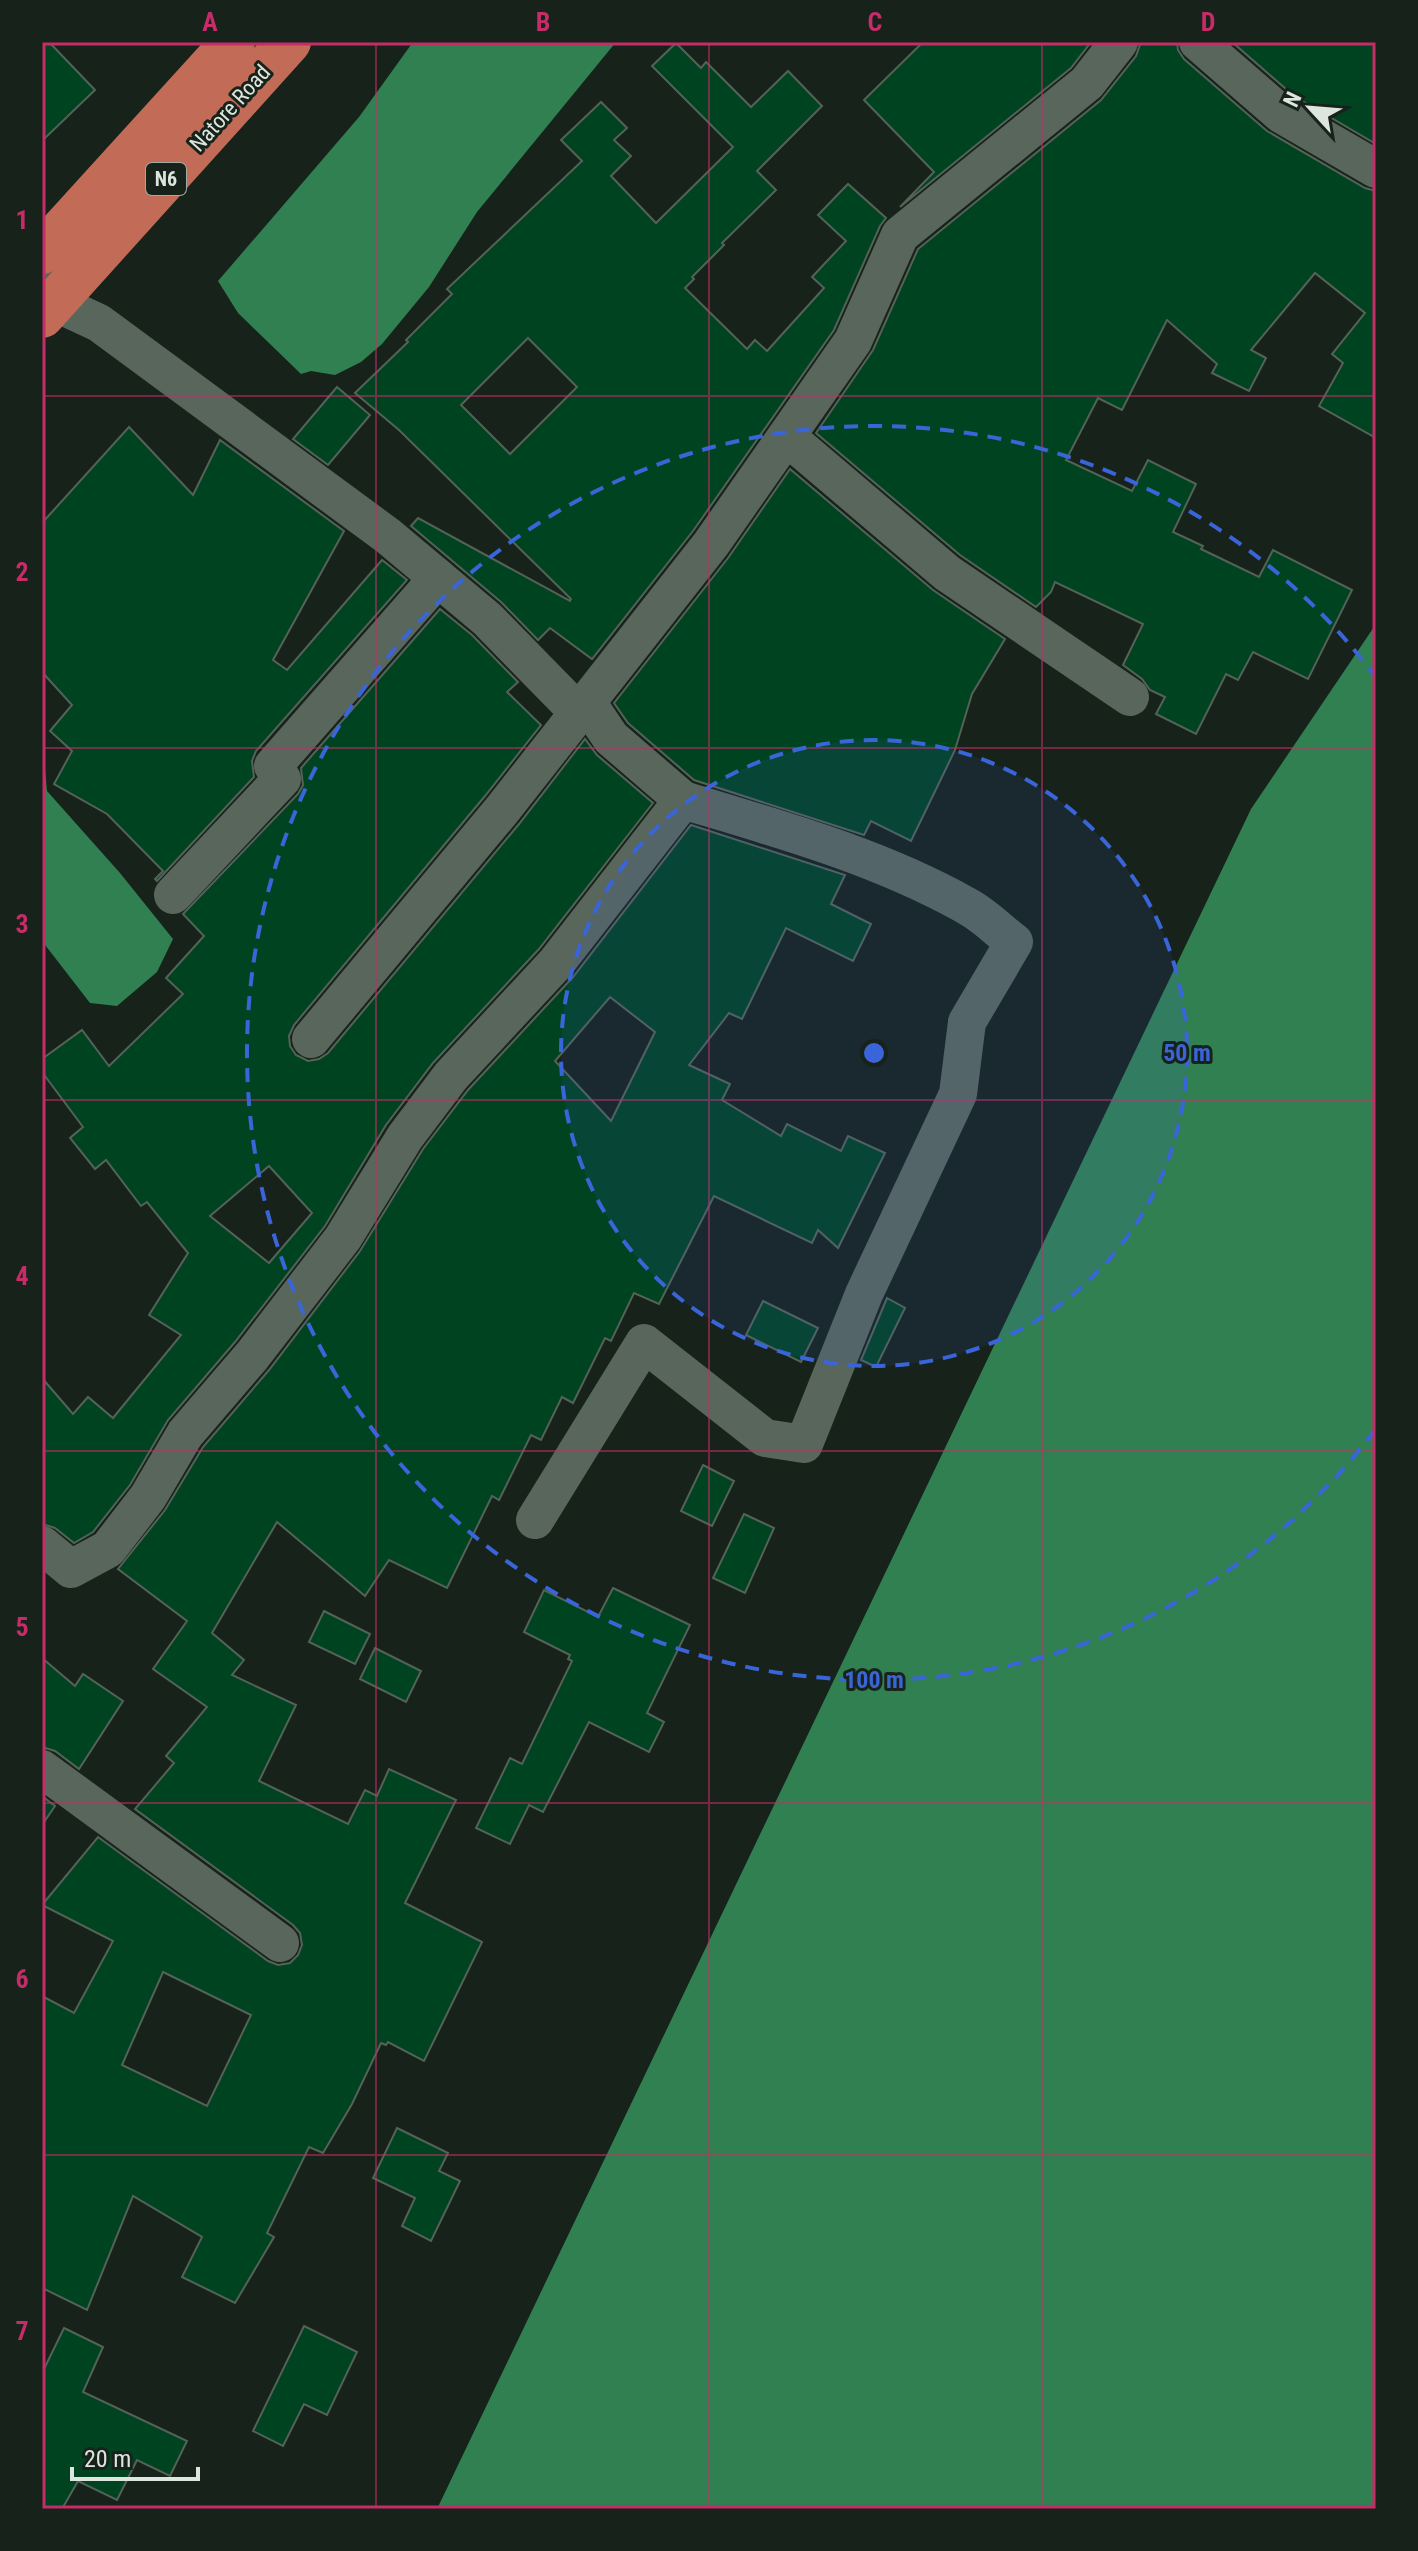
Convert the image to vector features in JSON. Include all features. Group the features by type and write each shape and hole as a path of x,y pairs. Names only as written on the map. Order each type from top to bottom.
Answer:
{"highway":[{"name":"N6","path":"43,245 233,42"},
{"name":"Natore Road","path":"48,309 289,42"}],"street":[{"path":"311,1039 502,810 711,544 853,341 900,235 1087,83 1119,42"},
{"path":"1198,42 1281,114 1376,169"},
{"path":"43,245 48,309 99,323 388,536 487,619 582,706 611,738 683,800 821,841 883,865 968,906 1014,942 967,1022 958,1094 864,1294 804,1444 765,1438 644,1343 535,1520"},
{"path":"787,437 947,573 1130,697"},
{"path":"173,895 282,779 273,766 438,578"},
{"path":"42,1545 71,1569 108,1549 148,1497 185,1434 252,1356 343,1238 405,1137 451,1076 556,963 683,800"},
{"path":"42,1769 280,1943"}],"shaded area":[{"path":"413,42 616,42 477,212 429,287 382,344 361,362 335,375 311,371 301,374 238,313 218,281 359,117"},
{"path":"1376,624 1376,2509 437,2509 1251,809"},
{"path":"42,734 47,791 120,873 173,939 157,972 117,1006 90,1003 42,941"}],"building":[{"path":"42,42 49,42 95,90 42,141"},
{"path":"923,42 1091,42 1071,68 900,207 934,172 864,100"},
{"path":"1141,42 1177,42 1184,59 1267,131 1365,188 1376,191 1376,438 1319,406 1343,363 1332,354 1365,313 1315,273 1251,350 1266,358 1249,391 1212,373 1217,364 1167,320 1122,410 1098,398 1066,460 1132,491 1148,460 1196,484 1173,532 1259,577 1273,550 1352,590 1308,679 1253,652 1238,680 1226,674 1196,734 1156,714 1165,697 1150,690 1142,679 1123,665 1143,624 1055,582 1051,592 1036,607 960,555 816,433 873,350 918,249 1101,100 1136,56"},
{"path":"1232,42 1376,42 1376,144 1294,96"},
{"path":"676,43 701,68 706,62 751,107 788,71 822,106 757,171 776,190 722,243 724,245 685,288 747,349 755,340 767,351 824,288 812,277 846,241 818,215 848,184 886,218 834,330 693,531 592,659 550,628 538,640 501,602 411,526 418,518 571,599 399,430 355,393 452,294 447,289 582,161 561,140 601,102 627,128 614,140 631,156 611,176 656,223 733,147 652,66","holes":["528,338 577,387 510,454 461,405"]},
{"path":"337,387 370,415 328,465 293,439"},
{"path":"129,427 193,495 220,440 344,531 273,660 287,670 382,560 407,580 256,751 252,761 254,777 157,881 155,879 163,871 107,814 54,784 72,751 50,731 72,705 42,672 42,523"},
{"path":"790,469 933,590 1005,639 972,694 955,750 911,841 871,821 864,835 694,780 628,723 614,703 728,558"},
{"path":"440,609 472,635 518,682 507,692 541,725 294,1025 289,1036 290,1046 296,1055 308,1061 328,1053 519,824 585,739 597,755 653,803 539,949 433,1063 386,1125 325,1226 235,1342 168,1420 130,1485 93,1532 74,1543 55,1528 42,1524 42,1378 73,1414 88,1397 113,1418 181,1335 149,1315 188,1253 147,1202 141,1206 106,1160 95,1169 70,1138 83,1127 42,1072 42,1059 82,1030 109,1066 183,994 166,978 204,936 183,914 298,794 303,785 301,768","holes":["269,1166 312,1213 269,1263 210,1216"]},
{"path":"691,825 845,875 831,904 871,924 853,961 786,928 742,1019 729,1013 689,1065 730,1084 722,1100 781,1136 787,1124 841,1151 848,1136 885,1153 838,1248 818,1230 812,1243 714,1196 659,1304 634,1293 611,1341 605,1338 573,1403 562,1397 541,1440 531,1435 499,1500 492,1496 447,1588 389,1560 365,1596 277,1522 212,1633 244,1660 232,1675 296,1705 259,1781 348,1824 365,1790 377,1796 389,1769 456,1800 405,1903 482,1942 424,2061 388,2042 386,2045 381,2043 352,2104 323,2153 309,2147 267,2233 274,2237 235,2303 182,2277 202,2237 133,2196 87,2310 42,2288 42,1996 74,2013 113,1941 42,1905 98,1837 268,1961 278,1965 290,1963 302,1945 300,1933 293,1925 135,1809 174,1763 166,1756 207,1707 153,1669 187,1621 118,1569 165,1510 203,1447 269,1370 360,1251 423,1149 468,1090 573,977","holes":["610,997 655,1032 611,1121 555,1061","163,1972 251,2015 207,2106 122,2065"]},
{"path":"887,1298 905,1308 876,1367 861,1360"},
{"path":"763,1301 818,1328 801,1362 746,1335"},
{"path":"703,1465 734,1481 712,1526 681,1511"},
{"path":"744,1514 774,1528 745,1593 713,1578"},
{"path":"613,1588 690,1625 647,1713 664,1722 649,1752 589,1722 543,1812 529,1805 510,1844 476,1828 510,1758 522,1764 572,1661 568,1659 570,1655 524,1632 544,1590 598,1617"},
{"path":"324,1611 370,1634 355,1664 309,1642"},
{"path":"375,1648 421,1671 406,1702 360,1679"},
{"path":"42,1658 75,1686 83,1674 123,1701 79,1769 55,1751 42,1747"},
{"path":"42,1796 55,1806 42,1825"},
{"path":"397,2128 448,2153 439,2171 460,2181 431,2241 402,2226 415,2198 373,2178"},
{"path":"304,2326 357,2352 327,2415 304,2404 283,2446 253,2431"},
{"path":"64,2328 103,2347 83,2392 187,2441 170,2476 137,2460 117,2500 78,2481 62,2509 42,2509 42,2373"}]}
